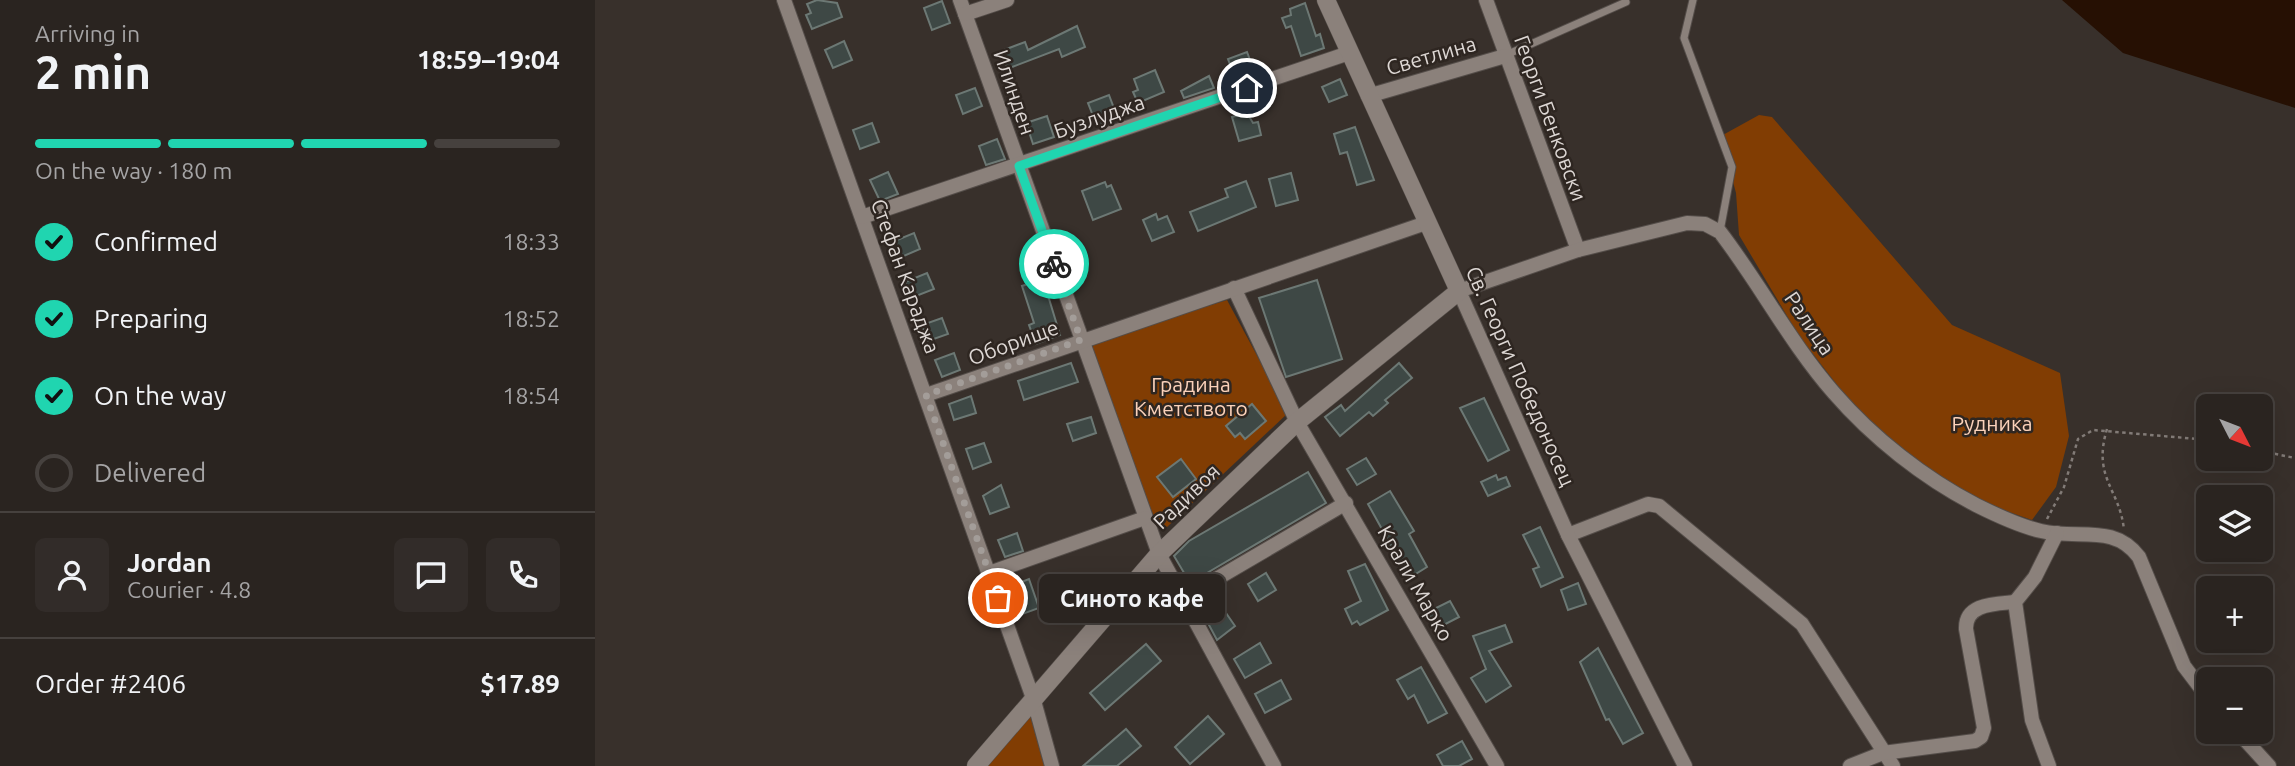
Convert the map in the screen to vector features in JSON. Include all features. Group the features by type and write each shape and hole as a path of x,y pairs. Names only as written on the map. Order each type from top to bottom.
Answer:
{"street":[{"name":"Стефан Караджа","path":"784,0 1034,701 1052,766"},
{"path":"962,7 1007,0"},
{"name":"Св. Георги Победоносец","path":"1326,0 1568,535 1685,766"},
{"name":"Георги Бенковски","path":"1486,0 1578,250"},
{"name":"Илинден","path":"962,7 1159,554 1275,766"},
{"name":"Бузлуджа","path":"863,217 1349,53"},
{"name":"Светлина","path":"1368,96 1505,56"},
{"name":"Оборище","path":"926,395 1426,223"},
{"path":"1459,291 1578,250 1687,223 1705,224 1720,232"},
{"name":"Ралица","path":"1720,232 1810,362 1862,423 1948,489 1977,506 2041,531 2121,539"},
{"path":"1234,288 1297,422"},
{"name":"Радивоя","path":"976,766 1159,554 1297,422 1459,291"},
{"name":"Крали Марко","path":"1297,422 1497,766"},
{"path":"1182,598 1346,503"},
{"path":"1568,535 1648,504 1659,506 1802,624 1892,766"},
{"path":"989,573 1145,518"},
{"path":"1850,766 1883,753 1975,741 1981,737 1984,728 1966,629 1967,618 1975,609 2015,602 2035,577 2057,533"},
{"path":"2121,539 2139,557 2184,666 2196,682"},
{"path":"2015,602 2032,720 2049,766"},
{"path":"2249,744 2269,766"}],"lane":[{"path":"1693,0 1684,38 1732,167 1720,232"},
{"path":"1505,56 1626,2"}],"path":[{"path":"2041,531 2064,487 2078,439 2093,430 2107,429 2196,439"},
{"path":"2107,429 2102,443 2104,471 2106,483 2118,507 2121,539"},
{"path":"2273,453 2295,458"}],"green space":[{"name":"Рудника","path":"1759,115 1772,117 1952,325 2060,373 2069,436 2056,487 2032,520 1980,502 1905,453 1855,408 1799,336 1739,235 1736,193 1721,136"},
{"name":"Градина Кметството","path":"1227,300 1288,413 1167,527 1153,520 1088,343"},
{"path":"1034,701 1052,766 976,766"}],"shaded area":[{"path":"2062,0 2295,0 2295,108 2123,53"}],"building":[{"path":"817,0 837,3 842,17 812,29 806,15 811,13 807,4"},
{"path":"942,1 950,23 932,30 924,8"},
{"path":"1305,3 1316,36 1320,34 1324,48 1301,56 1291,26 1286,28 1282,18 1291,15 1290,9"},
{"path":"1077,26 1085,47 1062,57 1059,49 1007,69 1004,50 1025,42 1028,50"},
{"path":"844,41 852,60 833,68 825,50"},
{"path":"1247,52 1253,68 1234,75 1228,59"},
{"path":"1155,70 1164,92 1138,103 1133,92 1138,90 1134,79"},
{"path":"1209,76 1214,88 1184,98 1181,91"},
{"path":"1340,79 1347,95 1329,102 1322,87"},
{"path":"975,88 982,106 963,114 956,95"},
{"path":"1109,95 1118,119 1097,126 1088,103"},
{"path":"1247,113 1253,123 1258,122 1261,135 1239,141 1232,117"},
{"path":"1047,116 1054,137 1033,144 1026,123"},
{"path":"872,123 879,142 860,149 853,130"},
{"path":"1355,127 1374,180 1357,185 1347,152 1340,154 1334,134"},
{"path":"997,139 1005,159 986,165 979,146"},
{"path":"888,172 898,194 880,201 870,180"},
{"path":"1291,173 1298,200 1276,206 1269,179"},
{"path":"1246,181 1256,207 1198,231 1190,212 1228,197 1225,189"},
{"path":"1105,182 1107,187 1111,185 1121,209 1093,220 1082,191"},
{"path":"1156,214 1158,220 1167,216 1174,232 1152,241 1143,220"},
{"path":"914,233 920,249 899,258 892,242"},
{"path":"927,273 934,289 911,298 905,282"},
{"path":"1043,279 1060,335 1036,344 1029,325 1034,323 1022,286"},
{"path":"1317,280 1342,359 1286,377 1259,298"},
{"path":"942,318 948,334 928,341 922,325"},
{"path":"954,353 960,370 942,377 935,360"},
{"path":"1071,363 1078,382 1024,400 1018,381"},
{"path":"1399,363 1412,378 1385,400 1388,403 1373,416 1369,412 1340,436 1325,417 1341,405 1345,411"},
{"path":"971,396 976,413 954,420 949,404"},
{"path":"1484,398 1509,450 1488,461 1460,408"},
{"path":"1252,404 1266,421 1245,439 1240,433 1235,437 1226,426"},
{"path":"1091,417 1096,433 1073,441 1067,424"},
{"path":"984,443 991,462 973,469 966,449"},
{"path":"1366,458 1376,474 1357,485 1347,469"},
{"path":"1181,459 1196,479 1173,497 1157,477"},
{"path":"1308,472 1326,503 1190,583 1174,556 1189,541"},
{"path":"1496,475 1498,480 1506,477 1510,486 1488,496 1481,482"},
{"path":"1001,485 1009,507 990,514 983,496"},
{"path":"1390,491 1414,531 1409,534 1427,567 1409,578 1368,504"},
{"path":"1540,527 1563,577 1541,587 1533,569 1539,567 1523,535"},
{"path":"1017,533 1023,551 1005,557 998,540"},
{"path":"1365,564 1388,610 1360,625 1357,621 1352,624 1345,609 1361,601 1348,571"},
{"path":"1266,573 1276,590 1258,601 1248,584"},
{"path":"1029,579 1039,608 1014,617 1004,589"},
{"path":"1578,583 1586,604 1568,610 1561,590"},
{"path":"1450,601 1459,617 1436,629 1428,612"},
{"path":"1226,613 1235,626 1217,640 1209,625"},
{"path":"1505,625 1512,642 1489,651 1511,686 1486,702 1471,678 1486,669 1473,636"},
{"path":"1260,643 1271,663 1245,678 1234,659"},
{"path":"1146,644 1161,661 1105,710 1090,693"},
{"path":"1598,648 1643,733 1623,744 1609,719 1606,720 1580,662"},
{"path":"1421,667 1447,713 1428,723 1414,695 1408,699 1397,680"},
{"path":"1281,680 1291,699 1265,713 1255,694"},
{"path":"1208,716 1224,734 1190,764 1175,747"},
{"path":"1126,729 1141,746 1117,766 1083,766"},
{"path":"1462,741 1472,759 1459,766 1443,766 1437,755"}],"way so far":[{"path":"998,598 926,395 1081,340 1054,264"}],"place":[{"name":"Синото кафе","path":"998,598"}],"route":[{"path":"1054,264 1019,166 1247,88"}]}
